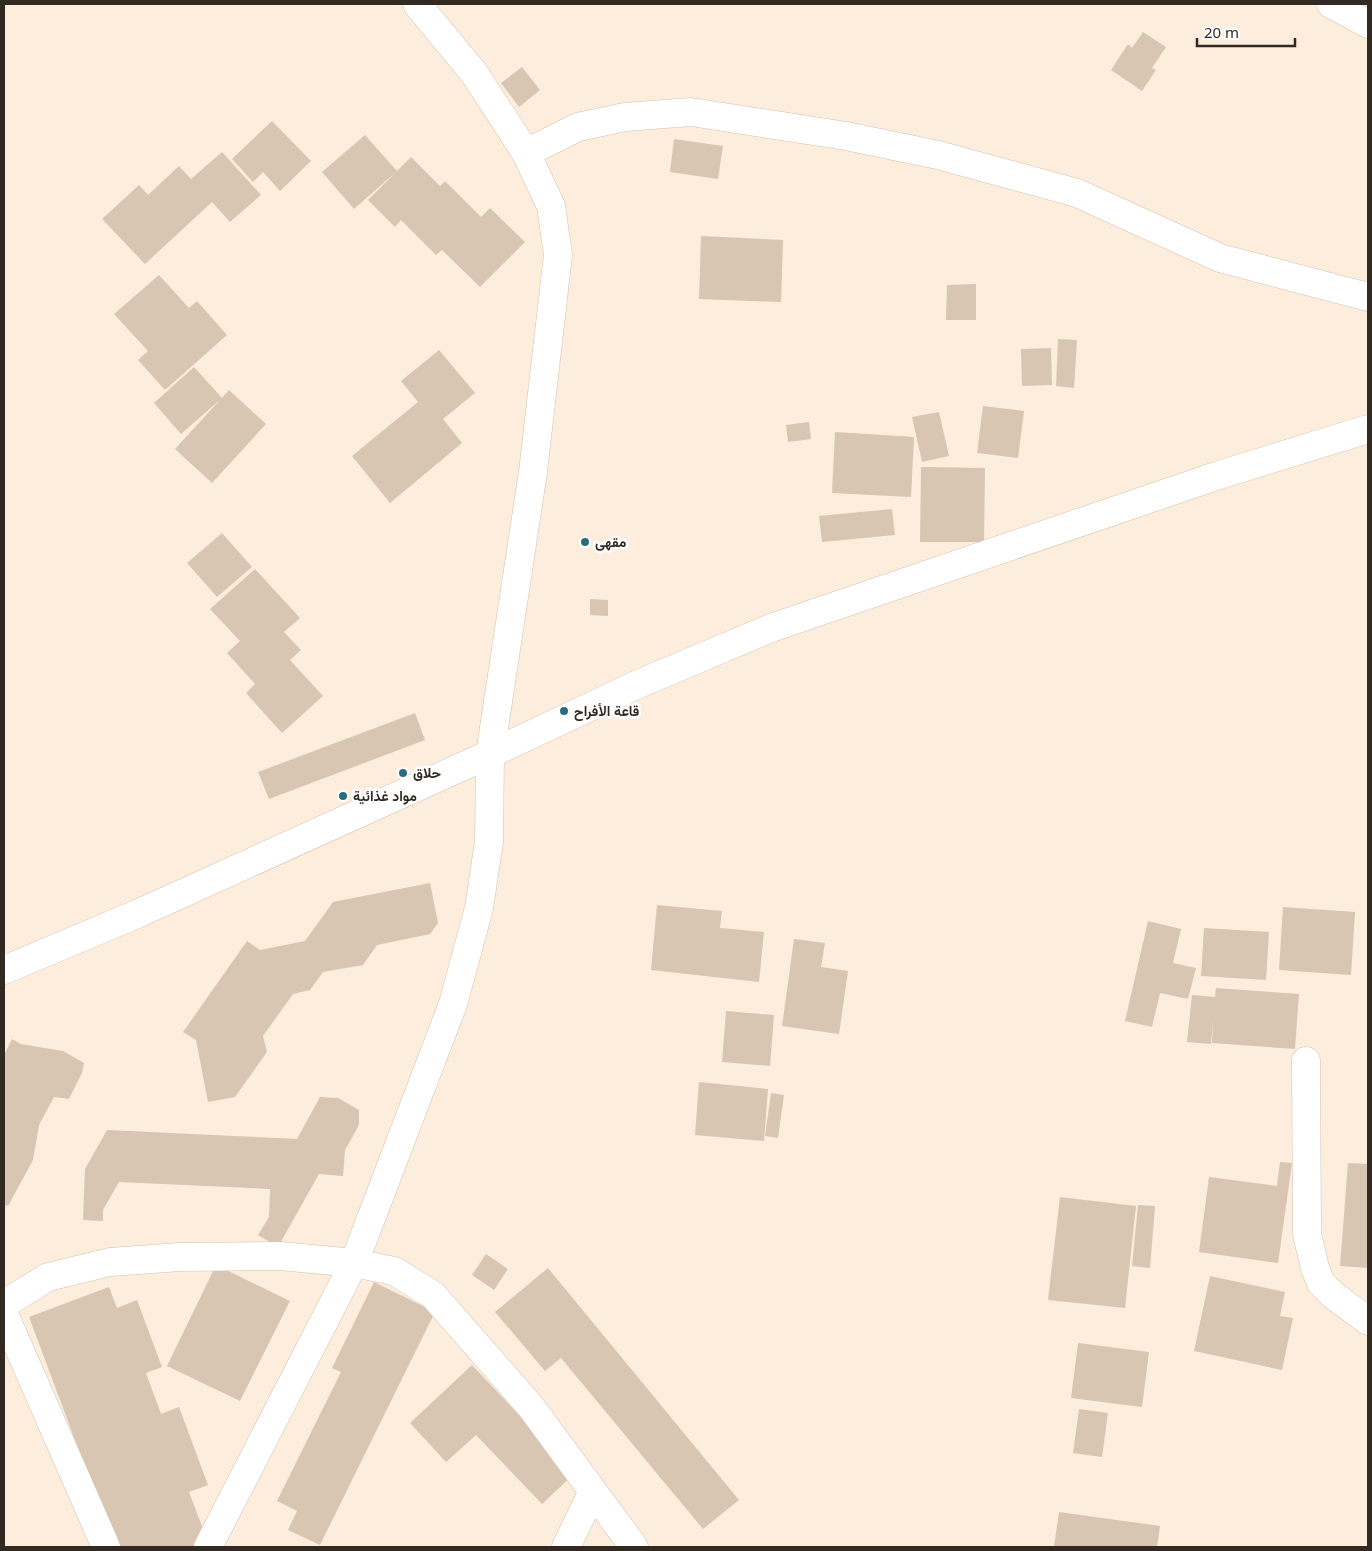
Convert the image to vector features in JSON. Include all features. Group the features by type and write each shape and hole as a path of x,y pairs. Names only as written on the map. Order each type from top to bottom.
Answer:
{"main road":[{"path":"208,1547 354,1263 453,1004 477,916 489,842 490,754 532,472 558,255 551,206 526,153 474,73 417,4"},
{"path":"1332,4 1368,24"},
{"path":"526,153 578,127 625,117 690,112 846,136 938,155 1077,193 1220,258 1368,297"},
{"path":"4,970 136,914 490,754 636,685 771,628 1219,475 1368,429"},
{"path":"1306,1062 1307,1234 1315,1268 1321,1283 1333,1295 1368,1320"},
{"path":"4,1304 48,1277 110,1262 180,1257 280,1256 354,1263 394,1271 433,1295 531,1407 634,1547"},
{"path":"4,1314 106,1547"},
{"path":"566,1547 593,1492"}],"building":[{"path":"1143,32 1166,47 1152,68 1156,70 1142,91 1111,70 1128,44 1132,48"},
{"path":"522,67 540,90 519,107 501,83"},
{"path":"272,121 311,161 280,191 263,172 253,182 232,159"},
{"path":"365,135 397,171 354,209 322,172"},
{"path":"674,139 723,146 718,179 670,172"},
{"path":"222,152 261,195 230,222 212,202 145,264 102,219 139,185 148,195 179,166 191,179"},
{"path":"411,157 440,186 445,181 481,217 490,208 525,242 480,287 442,250 436,255 401,220 395,227 368,200"},
{"path":"701,236 783,240 781,302 699,299"},
{"path":"159,275 189,308 197,301 227,335 165,390 138,360 148,351 114,314"},
{"path":"976,284 976,320 946,320 947,285"},
{"path":"1058,339 1077,340 1074,388 1056,386"},
{"path":"1051,348 1052,385 1022,386 1021,349"},
{"path":"439,350 475,393 443,419 462,443 390,503 352,456 418,402 401,381"},
{"path":"194,367 222,398 181,434 154,403"},
{"path":"229,390 266,424 212,483 175,449"},
{"path":"983,406 1024,411 1018,458 977,453"},
{"path":"939,412 949,456 922,462 912,417"},
{"path":"809,422 811,439 788,442 786,425"},
{"path":"835,432 914,437 911,497 832,493"},
{"path":"921,467 985,468 984,542 920,542"},
{"path":"892,509 895,535 822,542 819,516"},
{"path":"222,533 252,567 217,597 187,563"},
{"path":"255,569 300,618 284,632 301,650 290,660 323,696 282,733 246,693 255,684 227,653 240,641 210,609"},
{"path":"590,599 608,600 608,616 590,615"},
{"path":"415,713 425,740 269,799 258,772"},
{"path":"430,883 438,923 430,934 377,945 363,965 323,972 310,990 293,994 263,1036 267,1052 235,1097 208,1102 196,1040 183,1032 247,941 260,950 305,941 333,902"},
{"path":"657,905 722,911 720,928 764,932 759,982 651,970"},
{"path":"1283,907 1355,912 1351,975 1279,970"},
{"path":"1148,921 1181,929 1173,963 1196,968 1188,999 1160,993 1152,1027 1125,1021"},
{"path":"1204,928 1269,932 1266,980 1201,976"},
{"path":"794,939 825,943 821,967 848,971 839,1034 782,1026"},
{"path":"1216,988 1299,994 1295,1049 1212,1043 1213,1019 1211,1044 1187,1042 1192,995 1215,997"},
{"path":"726,1011 774,1015 770,1066 722,1062"},
{"path":"12,1039 21,1044 63,1051 84,1063 82,1073 69,1099 54,1097 39,1125 33,1160 8,1206 4,1205 4,1055"},
{"path":"699,1082 768,1089 764,1141 695,1135"},
{"path":"771,1093 784,1095 778,1138 765,1136"},
{"path":"320,1097 338,1098 359,1110 359,1125 345,1150 343,1176 319,1174 278,1247 258,1235 269,1217 270,1189 119,1182 103,1210 103,1221 83,1220 85,1169 107,1130 297,1139"},
{"path":"1280,1162 1292,1163 1278,1263 1199,1252 1209,1177 1277,1186"},
{"path":"1348,1163 1368,1164 1368,1268 1340,1266"},
{"path":"1060,1197 1136,1206 1125,1308 1048,1300"},
{"path":"1138,1205 1155,1206 1150,1268 1132,1266"},
{"path":"486,1254 508,1269 494,1290 472,1275"},
{"path":"216,1265 290,1301 240,1401 167,1366"},
{"path":"548,1268 739,1500 703,1529 561,1358 545,1371 495,1312"},
{"path":"1210,1276 1285,1292 1280,1316 1293,1318 1282,1370 1194,1351"},
{"path":"374,1282 435,1312 320,1545 288,1530 297,1511 277,1501 341,1372 332,1368"},
{"path":"109,1287 117,1308 137,1300 162,1367 146,1373 161,1414 179,1407 208,1485 189,1492 208,1542 195,1547 115,1547 29,1317"},
{"path":"1078,1343 1149,1352 1142,1407 1071,1398"},
{"path":"472,1365 574,1474 542,1504 476,1435 446,1462 410,1423"},
{"path":"1079,1409 1108,1413 1102,1457 1073,1453"},
{"path":"1059,1512 1160,1526 1157,1547 1054,1547"}],"place":[{"name":"مقهى","path":"585,542"},
{"name":"قاعة الأفراح","path":"564,711"},
{"name":"حلاق","path":"403,773"},
{"name":"مواد غذائية","path":"343,796"}]}
